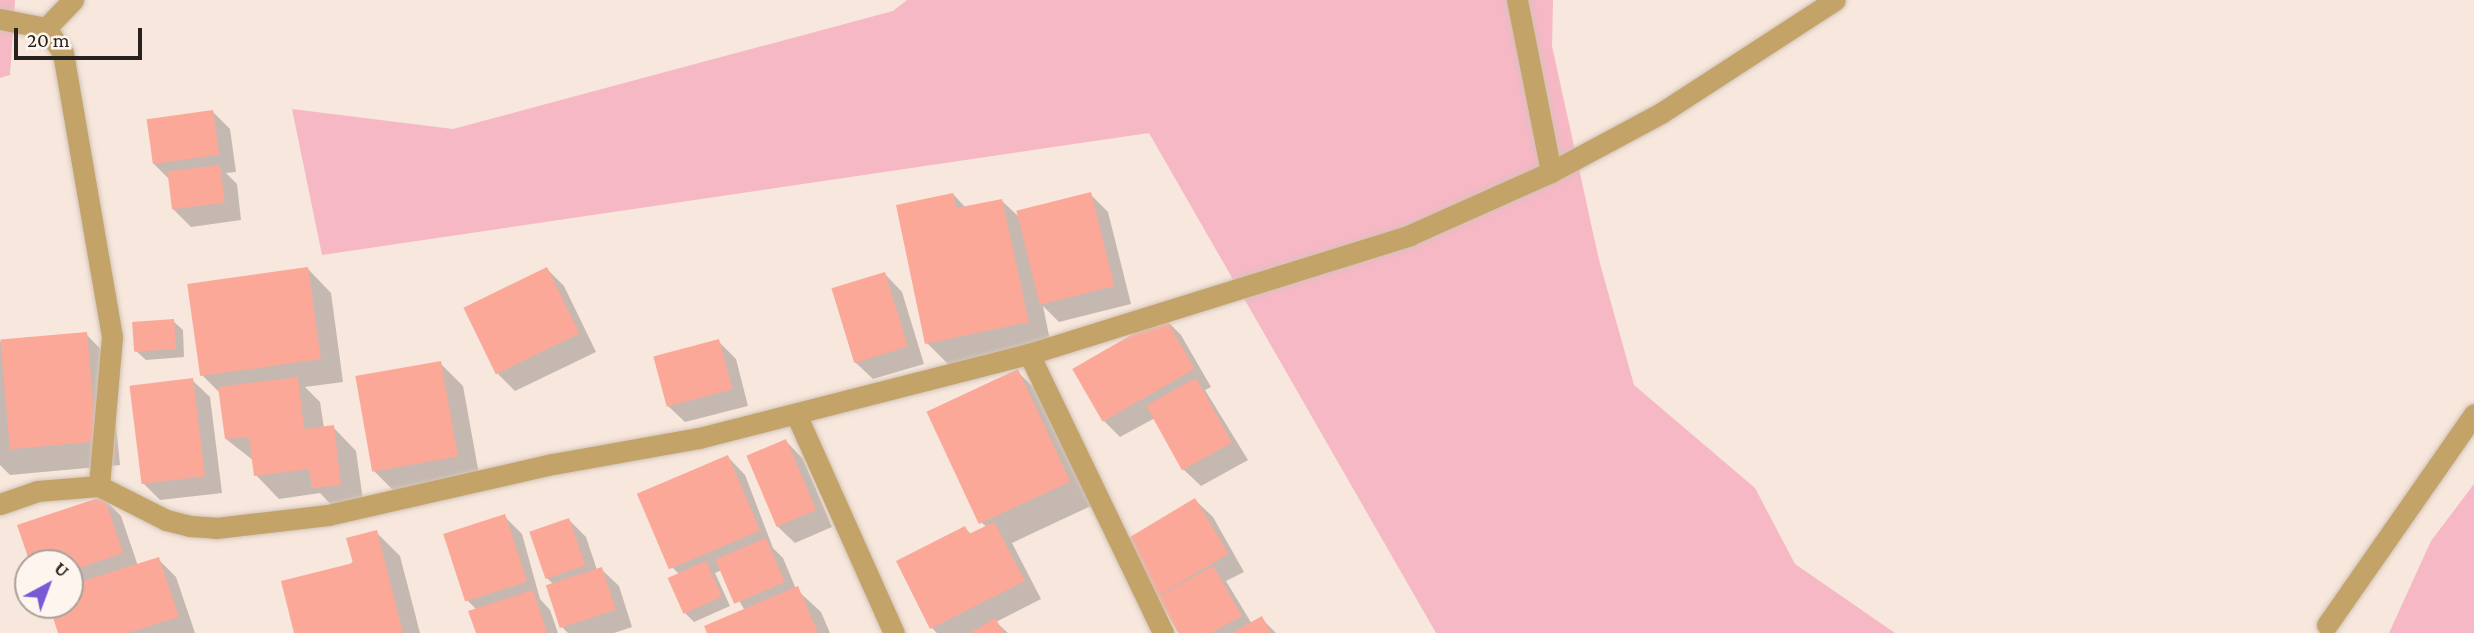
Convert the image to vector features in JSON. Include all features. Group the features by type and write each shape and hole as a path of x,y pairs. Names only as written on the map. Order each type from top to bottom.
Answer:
{"street":[{"path":"46,28 74,0"},
{"path":"1517,0 1551,172"},
{"path":"0,505 37,491 99,486 166,520 216,528 328,515 796,414 1029,354 1410,235 1551,172 1661,113 1835,0"},
{"path":"0,19 46,28 63,53 112,337 99,486"},
{"path":"1029,354 1163,633"},
{"path":"796,414 894,633"},
{"path":"2327,625 2474,414"}],"shaded area":[{"path":"0,0 15,0 10,75 0,78"},
{"path":"907,0 1553,0 1552,46 1599,260 1634,385 1755,488 1795,564 1895,633 1436,633 1149,133 322,255 292,109 453,129 893,11"},
{"path":"2474,484 2474,633 2389,633 2431,541"}],"building":[{"path":"213,110 219,155 153,164 147,119"},
{"path":"220,165 225,203 172,209 167,171"},
{"path":"1091,192 1114,286 1040,305 1016,211"},
{"path":"953,193 956,208 1002,199 1029,322 925,344 896,205"},
{"path":"308,267 321,359 200,376 187,284"},
{"path":"547,267 579,334 496,374 463,308"},
{"path":"885,272 908,347 854,363 831,288"},
{"path":"1164,316 1194,369 1103,422 1072,369"},
{"path":"174,319 176,349 134,352 132,322"},
{"path":"87,332 97,442 10,449 0,340"},
{"path":"719,339 732,389 667,407 653,357"},
{"path":"441,361 458,457 372,472 355,376"},
{"path":"1018,369 1070,481 979,524 926,412"},
{"path":"298,377 304,429 334,425 341,485 312,488 309,469 254,476 249,437 225,439 218,387"},
{"path":"193,378 205,476 142,484 129,386"},
{"path":"1196,378 1232,443 1182,470 1146,406"},
{"path":"786,439 816,510 777,527 746,456"},
{"path":"728,455 760,530 669,569 637,494"},
{"path":"104,496 123,553 84,566 84,549 25,549 17,525"},
{"path":"1195,498 1228,554 1158,596 1125,540"},
{"path":"505,514 527,582 465,602 443,534"},
{"path":"569,518 585,565 546,579 529,532"},
{"path":"994,522 1025,581 930,629 896,561 965,526 969,534"},
{"path":"377,530 403,633 294,633 281,581 353,563 346,538"},
{"path":"766,538 785,582 734,604 715,559"},
{"path":"159,557 179,617 127,633 58,633 54,619 84,619 84,581"},
{"path":"706,561 722,597 683,614 668,578"},
{"path":"1213,566 1242,616 1211,633 1178,633 1158,597"},
{"path":"602,567 616,610 560,628 546,585"},
{"path":"798,586 818,633 707,633 704,626"},
{"path":"533,590 547,633 476,633 468,611"},
{"path":"1262,616 1271,633 1232,633"},
{"path":"995,618 1004,633 970,633"}]}
